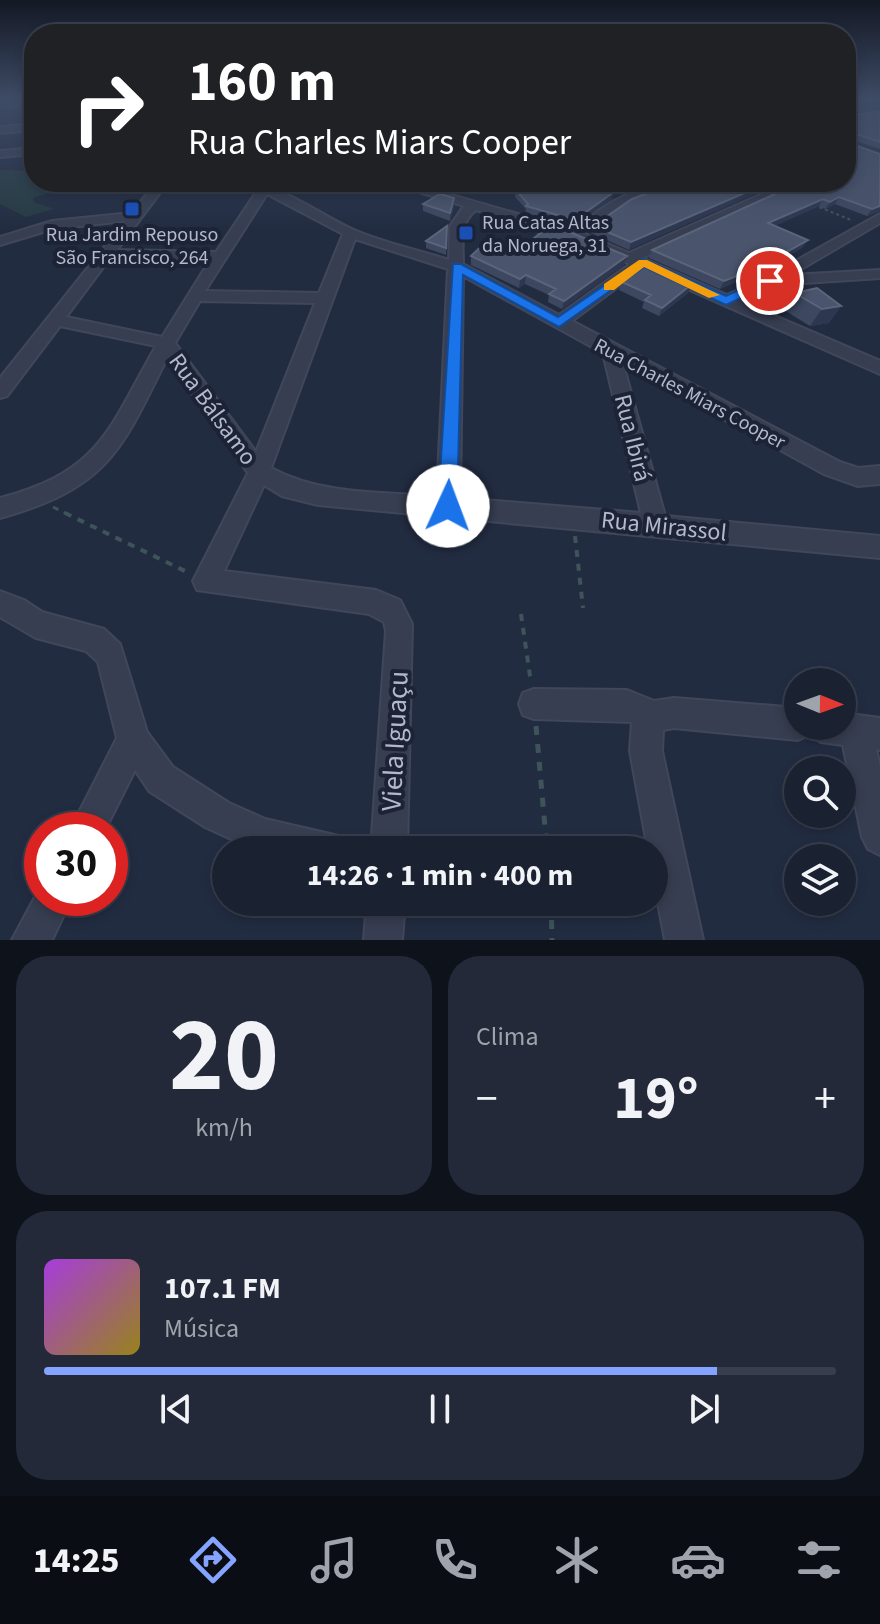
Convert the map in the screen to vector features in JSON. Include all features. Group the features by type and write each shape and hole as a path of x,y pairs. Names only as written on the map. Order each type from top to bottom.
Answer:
{"street":[{"path":"0,154 24,152"},
{"path":"0,390 154,192"},
{"path":"0,508 35,499 72,481 98,461 114,440 166,343 262,192"},
{"name":"Rua Charles Miars Cooper","path":"273,192 350,233 457,267 832,468 858,477 880,475"},
{"path":"426,192 576,235 880,368"},
{"path":"609,192 627,196"},
{"path":"576,235 602,212 627,196 642,192"},
{"path":"559,323 638,260 777,192"},
{"path":"448,506 457,226 463,213 473,206"},
{"path":"0,241 52,225 136,216"},
{"path":"726,301 770,281 880,218"},
{"path":"206,581 259,472 350,233"},
{"path":"104,254 221,256"},
{"path":"804,259 813,270 833,278"},
{"path":"770,281 880,274"},
{"path":"196,296 326,298"},
{"path":"56,320 166,343"},
{"name":"Rua Bálsamo","path":"166,343 259,472 290,489 318,496 448,506"},
{"name":"Rua Ibirá","path":"611,351 655,524"},
{"path":"858,358 880,353"},
{"name":"Rua Mirassol","path":"448,506 880,547"},
{"name":"Viela Iguaçu","path":"206,581 387,604 396,613 400,631 390,836"},
{"path":"0,604 14,609 36,624 94,639 110,654 133,740 161,779 217,815 264,836"},
{"path":"534,704 627,705 664,715 784,723"},
{"path":"664,715 646,727 646,751 684,940"},
{"path":"868,731 880,837"},
{"path":"96,812 133,740"},
{"path":"31,940 44,916"},
{"path":"383,940 385,916"}],"path":[{"path":"777,192 866,225"},
{"path":"35,499 206,581"},
{"path":"572,517 583,608"},
{"path":"521,614 534,704 546,836"},
{"path":"551,916 552,940"}],"shaded area":[{"path":"0,170 24,171 24,192 51,192 33,198 34,202 54,209 26,217 0,204"}],"building":[{"path":"856,145 880,154 880,206 872,209 839,197 830,202 823,199 768,223 808,240 739,272 742,274 724,281 652,250 779,192 856,192"},
{"path":"518,192 614,192 575,220 526,206 528,204"},
{"path":"651,192 747,192 631,242 593,226 632,199"},
{"path":"440,194 454,198 450,213 423,204"},
{"path":"513,218 572,233 627,256 564,301 549,294 556,289 526,275 520,279 471,256 486,242 516,252 547,228"},
{"path":"447,226 446,248 426,241"},
{"path":"645,264 692,284 662,308 645,300 651,295 622,282"},
{"path":"817,288 841,306 822,309 795,293"}],"slow traffic":[{"path":"609,287 643,262 714,295"}],"place":[{"name":"Rua Jardim Repouso São Francisco, 264","path":"132,209"},
{"name":"Rua Catas Altas da Noruega, 31","path":"466,233"}],"route":[{"path":"448,506 457,267 559,323 643,262 726,301 770,281"}]}
